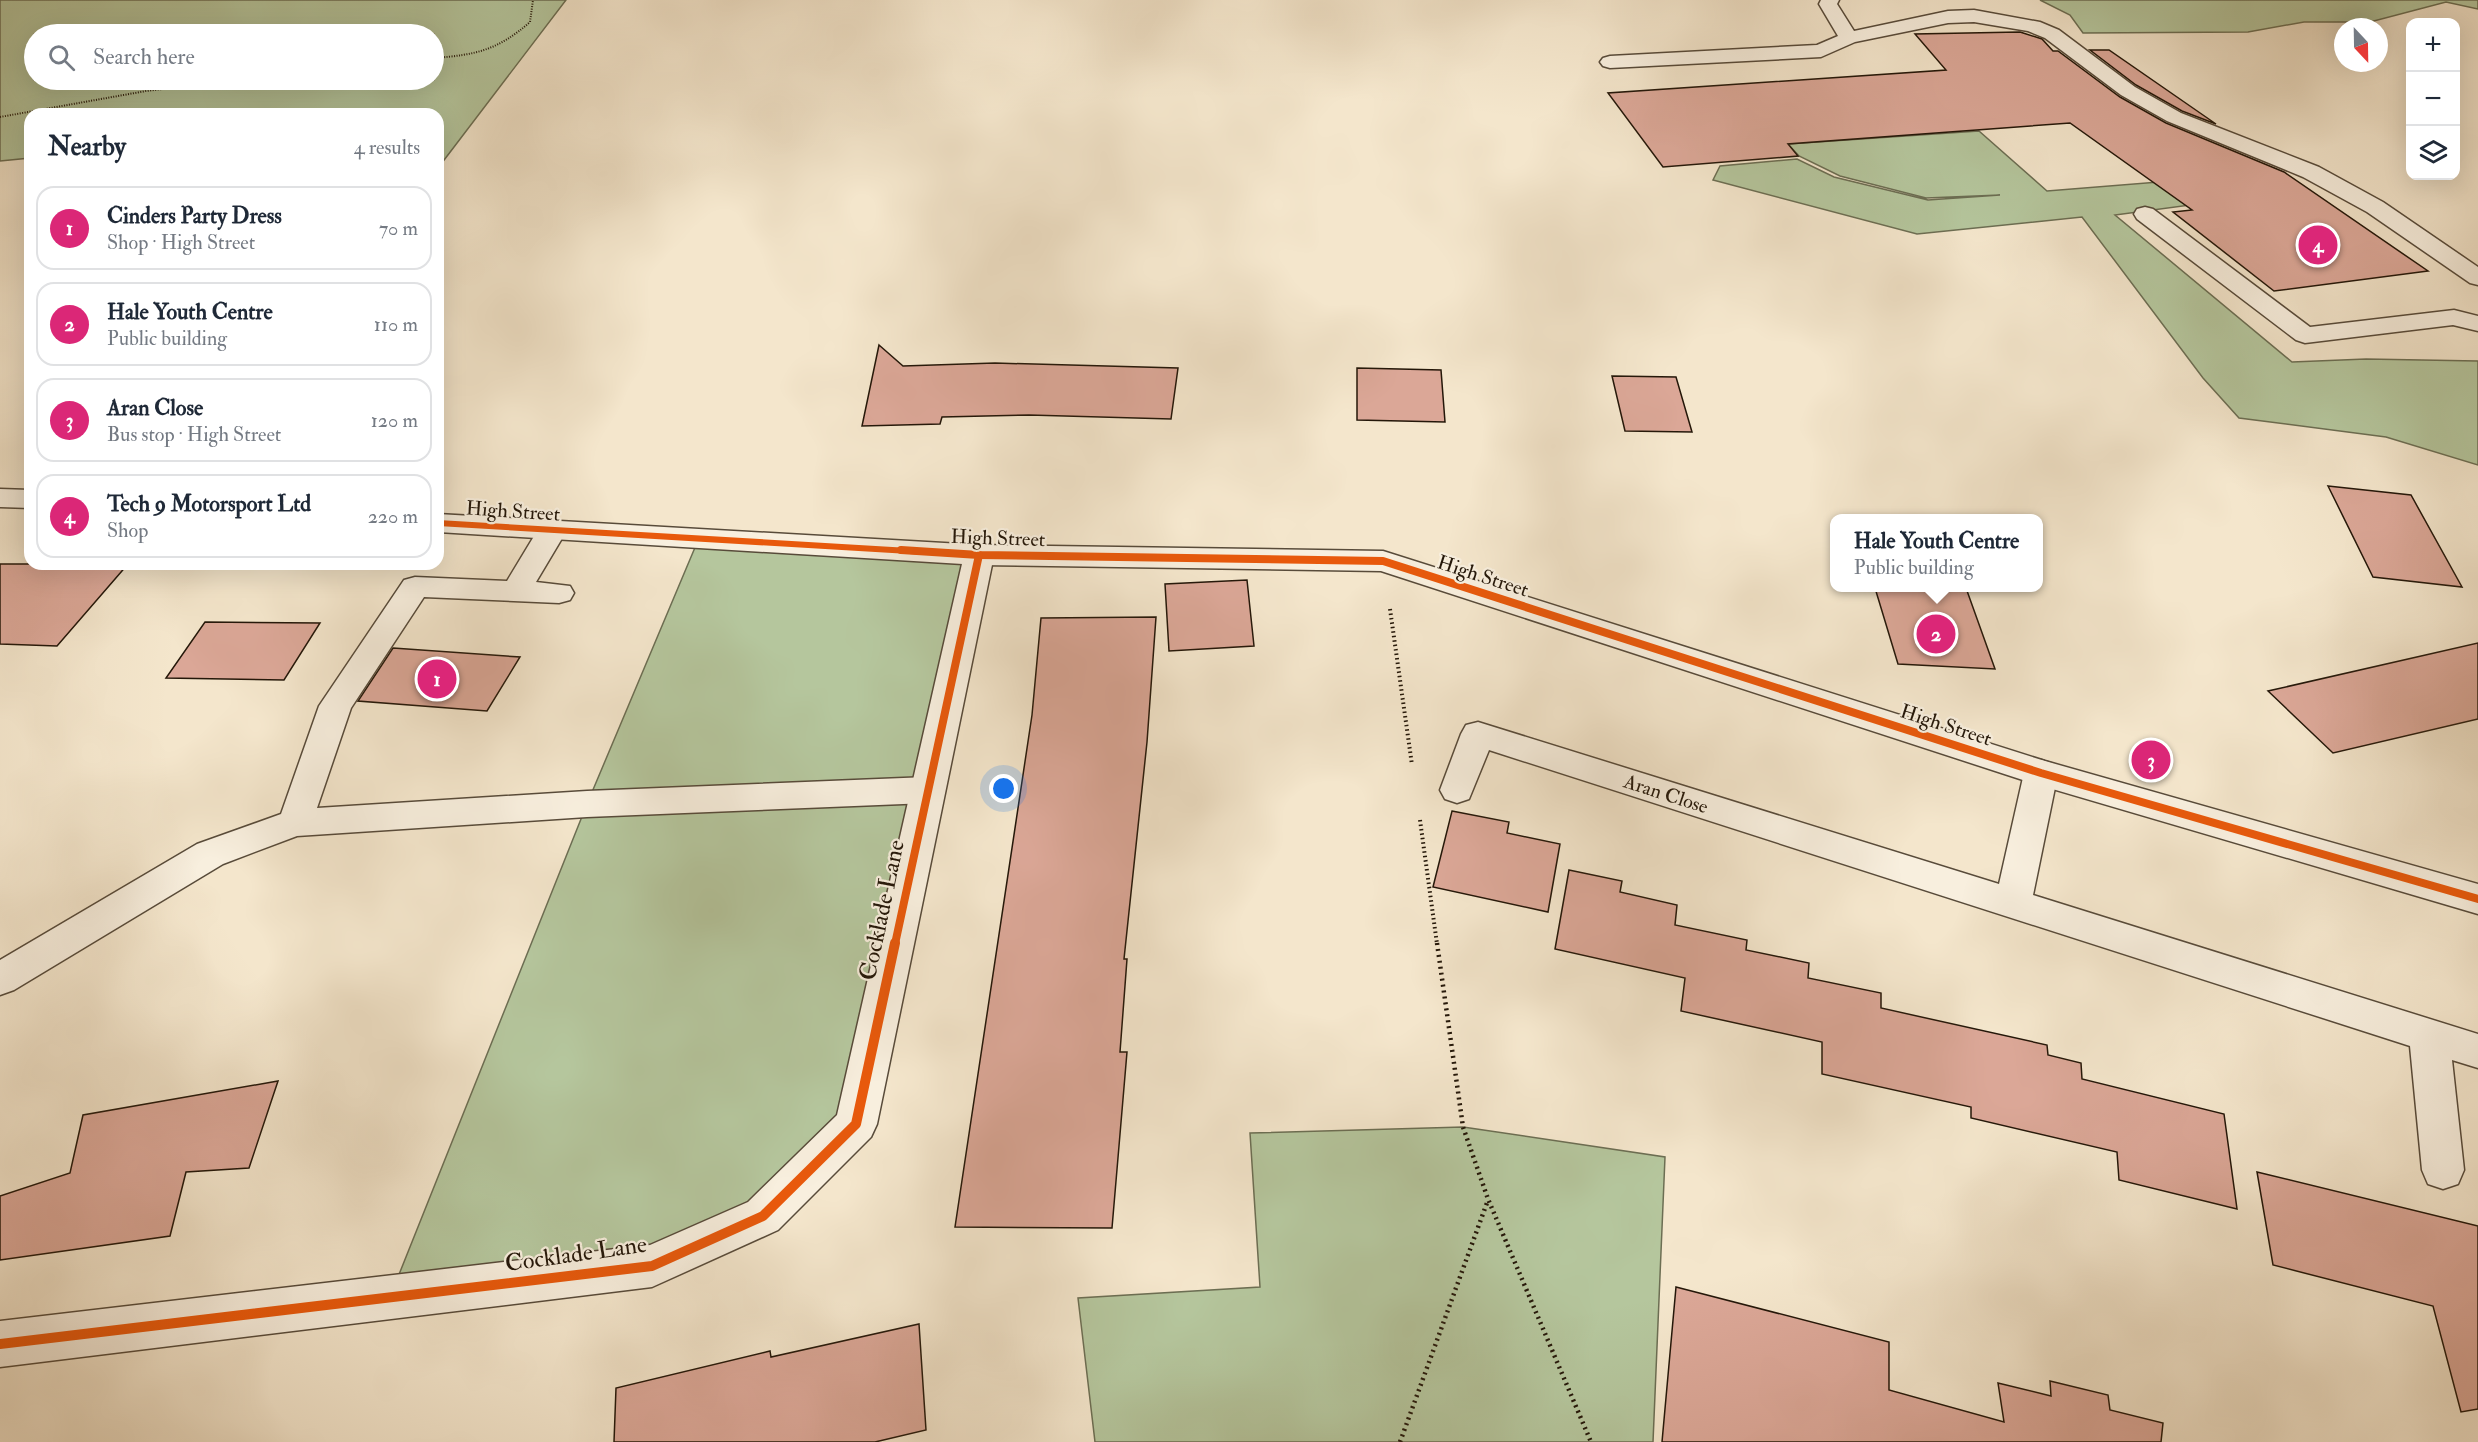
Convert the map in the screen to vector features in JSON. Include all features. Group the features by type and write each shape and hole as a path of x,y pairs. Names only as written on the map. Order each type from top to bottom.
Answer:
{"street":[{"path":"1830,0 1828,4 1849,38"},
{"path":"1933,3 1974,16 2033,26 2052,34 2113,81 2137,96 2174,117 2311,172 2375,207 2478,278"},
{"path":"1610,62 1821,51 1849,38 1948,17 1974,16"},
{"path":"2145,214 2306,335 2454,317 2478,324"},
{"path":"0,498 24,499"},
{"name":"High Street","path":"444,523 979,555 1383,561 2041,773 2478,899"},
{"path":"516,591 552,530"},
{"name":"Cocklade Lane","path":"0,1344 652,1266 763,1216 856,1124 979,555"},
{"path":"296,823 335,706 415,587 558,592"},
{"name":"Aran Close","path":"1457,790 1478,734 2478,1051"},
{"path":"2013,904 2041,773"},
{"path":"0,979 210,854 296,823 586,804 928,790"},
{"path":"2429,1035 2443,1170"}],"path":[{"path":"444,57 485,53 506,43 530,22 533,0"},
{"path":"51,108 154,90"},
{"path":"0,117 24,113"},
{"path":"1383,561 1413,773"},
{"path":"1418,808 1463,1127 1488,1199 1591,1442"},
{"path":"1400,1442 1488,1199"}],"green space":[{"path":"0,0 566,0 444,160 444,108 24,108 24,159 0,161"},
{"path":"2040,0 2478,0 2478,9 2446,2 2385,18 2334,18 2334,22 2304,22 2248,32 2083,33 2070,15"},
{"path":"1979,131 2047,191 2196,179 2213,202 2115,215 2292,362 2366,359 2478,361 2478,465 2386,437 2239,418 2203,378 2082,217 1917,234 1713,180 1720,166 1797,159 1834,177 1928,200 2000,195 1926,198 1840,176 1799,156 1788,144"},
{"path":"699,538 979,555 856,1124 763,1216 652,1266 390,1297 587,804"},
{"path":"1463,1127 1665,1157 1653,1442 1095,1442 1078,1298 1260,1287 1250,1133"}],"building":[{"path":"2020,32 2042,39 2053,51 2058,51 2120,97 2166,123 2284,172 2428,271 2274,291 2173,212 2192,210 2070,123 1788,144 1798,156 1663,167 1608,93 1946,70 1915,34"},
{"path":"2090,50 2109,50 2216,124 2182,111 2136,85"},
{"path":"879,345 903,366 995,363 1178,368 1171,419 1029,415 942,417 940,424 862,426"},
{"path":"1357,368 1441,370 1445,422 1357,420"},
{"path":"1612,376 1676,377 1692,432 1625,431"},
{"path":"2328,486 2411,495 2462,587 2373,577"},
{"path":"0,564 24,564 24,570 123,570 57,646 0,644"},
{"path":"1247,580 1254,646 1169,651 1165,584"},
{"path":"1876,592 1967,592 1995,669 1898,664"},
{"path":"1156,617 1147,742 1124,959 1127,959 1120,1052 1127,1052 1112,1228 955,1227 1032,715 1041,618"},
{"path":"205,622 320,623 284,680 166,678"},
{"path":"2478,643 2478,719 2333,753 2268,691"},
{"path":"393,648 520,657 487,711 358,701"},
{"path":"1452,811 1509,822 1507,833 1560,844 1548,912 1433,887"},
{"path":"1569,870 1622,881 1620,892 1677,905 1675,925 1747,940 1746,950 1809,963 1808,978 1881,993 1881,1008 2047,1045 2048,1055 2081,1063 2082,1079 2224,1114 2237,1209 2119,1180 2117,1152 1971,1118 1971,1107 1822,1074 1822,1042 1681,1011 1685,978 1555,949"},
{"path":"278,1081 249,1168 186,1172 170,1236 0,1260 0,1196 70,1173 83,1115"},
{"path":"2257,1172 2478,1226 2478,1409 2461,1412 2433,1306 2273,1265"},
{"path":"1676,1287 1889,1342 1889,1390 2004,1422 1998,1383 2051,1396 2050,1381 2108,1395 2110,1410 2163,1423 2161,1442 1662,1442"},
{"path":"919,1324 926,1430 875,1442 614,1442 616,1388 770,1351 771,1357"}],"cycle path":[{"path":"444,523 979,555 1383,561 2041,773 2478,899"},
{"path":"0,1344 652,1266 763,1216 856,1124 979,555"}],"place":[{"name":"Tech 9 Motorsport Ltd","path":"2318,245"},
{"name":"Hale Youth Centre","path":"1936,634"},
{"name":"Cinders Party Dress","path":"437,679"},
{"name":"Aran Close","path":"2151,760"}]}
